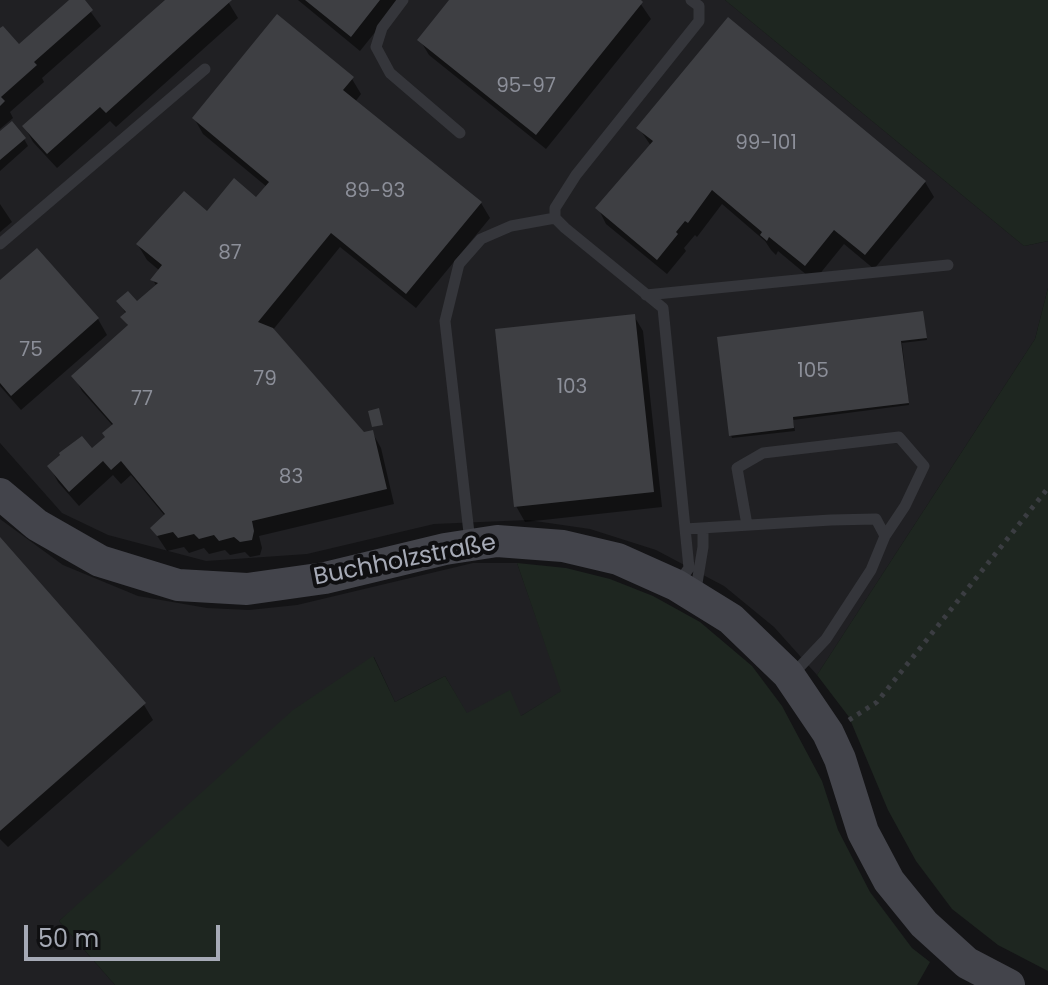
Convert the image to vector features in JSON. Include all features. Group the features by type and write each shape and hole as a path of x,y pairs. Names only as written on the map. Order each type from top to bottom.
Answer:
{"street":[{"name":"Buchholzstraße","path":"0,494 37,525 100,561 178,585 247,589 325,578 470,544 497,541 563,546 618,559 686,591 731,619 790,678 828,733 840,759 863,832 889,881 924,924 967,963 1009,985"}],"lane":[{"path":"403,0 382,28 376,47 390,73 460,133"},
{"path":"686,591 689,568 663,308 555,218 555,208 576,175 699,21 699,6 691,0"},
{"path":"0,244 205,69"},
{"path":"470,544 445,321 459,264 481,239 511,226 555,218"},
{"path":"646,295 948,265"},
{"path":"747,525 737,468 763,453 899,437 924,466 905,506 885,536 871,570 826,639 790,678"},
{"path":"685,529 876,519 885,536"},
{"path":"686,591 703,547 703,528"}],"path":[{"path":"828,733 877,702 1048,488"}],"shaded area":[{"path":"0,0 725,0 1024,246 1048,241 1048,288 1035,339 817,675 774,627 724,586 656,550 590,529 528,520 434,524 307,554 206,561 108,535 62,513 0,443"},
{"path":"725,0 1048,0 1048,241 1024,246"},
{"path":"1048,288 1048,971 998,945 952,909 916,861 888,810 849,717 817,675 1035,339"},
{"path":"0,519 63,565 138,596 207,608 249,610 297,605 473,563 517,563 562,691 521,716 467,714 445,676 395,702 374,657 59,921 115,985 0,985"},
{"path":"517,563 566,568 610,579 653,596 700,622 752,666 782,706 822,781 838,830 870,892 912,948 930,962 917,985 115,985 59,921 293,710 373,656 395,702 445,676 467,713 510,690 521,716 561,691"}],"building":[{"path":"69,0 85,0 93,10 34,62 37,65 1,97 5,101 0,106 0,28 3,26 19,44"},
{"path":"165,0 232,0 106,113 100,107 47,154 22,126"},
{"path":"305,0 380,0 351,37"},
{"path":"449,0 643,2 536,135 417,40"},
{"path":"277,14 354,77 343,90 482,202 406,294 331,233 258,322 273,328 364,432 373,430 387,489 252,521 252,540 240,542 234,537 219,541 214,535 199,539 194,534 178,538 173,532 157,536 150,528 165,514 121,461 111,470 103,461 69,492 47,466 82,436 92,448 105,437 102,433 113,424 71,376 128,325 120,317 126,312 116,301 128,291 137,301 158,283 150,280 162,265 136,244 184,191 207,211 234,178 256,197 269,182 192,118"},
{"path":"728,17 926,181 865,255 834,230 805,266 769,237 767,241 760,235 762,232 712,190 657,260 595,208 653,141 636,128"},
{"path":"12,121 26,138 0,160 0,131"},
{"path":"37,248 99,318 11,396 0,383 0,280"},
{"path":"923,311 927,338 901,341 909,403 793,417 794,428 729,436 717,337"},
{"path":"635,314 654,492 514,507 495,329"},
{"path":"379,408 383,425 372,427 368,411"},
{"path":"0,537 146,703 0,831"}]}
